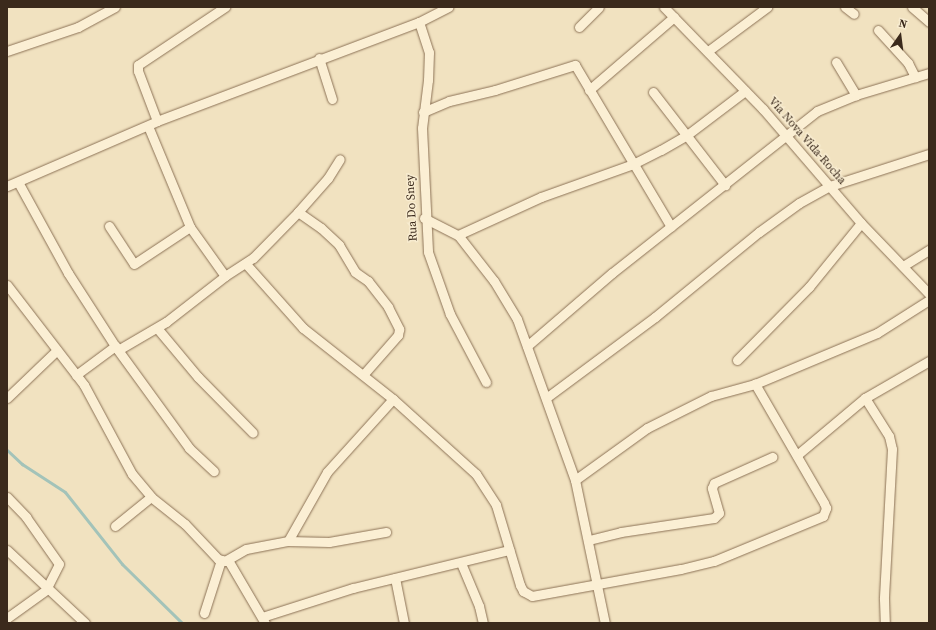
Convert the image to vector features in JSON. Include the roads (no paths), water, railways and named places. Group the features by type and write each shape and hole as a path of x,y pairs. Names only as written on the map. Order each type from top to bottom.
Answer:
{"street":[{"path":"7,52 78,27 115,7"},
{"path":"157,121 138,71 138,65 225,7"},
{"path":"7,186 157,121 319,58 418,22 448,7"},
{"path":"579,27 599,7"},
{"name":"Via Nova Vida-Rocha","path":"664,7 708,51 786,135 861,223 929,294"},
{"path":"708,51 767,7"},
{"path":"845,7 854,14"},
{"path":"912,7 929,22"},
{"path":"589,90 674,17"},
{"name":"Rua Do Sney","path":"418,22 428,52 428,80 423,112 424,218 430,261 450,314 486,382"},
{"path":"878,30 908,63 915,77"},
{"path":"319,58 332,99"},
{"path":"836,62 856,95"},
{"path":"423,112 449,101 495,90 573,64 671,227"},
{"path":"527,346 671,227 818,111 856,95 929,73"},
{"path":"458,236 503,213 564,188 633,164 687,135 745,91"},
{"path":"653,92 725,185"},
{"path":"148,126 190,228 225,276"},
{"path":"546,398 655,317 775,220 830,186 929,154"},
{"path":"76,375 116,348 157,328 225,276 246,264 298,212 328,178 340,159"},
{"path":"18,182 68,273 116,348 188,448 214,471"},
{"path":"298,212 322,228 339,245 355,272 368,281 388,307 398,329 398,335 363,375"},
{"path":"424,218 458,236 510,307 527,346 575,480 589,540 595,584 605,623"},
{"path":"737,360 810,287 861,223"},
{"path":"109,226 134,264 190,228"},
{"path":"903,266 929,250"},
{"path":"246,264 303,328 393,399 466,463 485,484 496,505 523,591 532,596 714,560 823,516 826,508 755,384"},
{"path":"7,285 76,375 94,402 123,461 151,497 185,524 225,560 264,620 346,590 509,550"},
{"path":"575,480 647,428 711,396 755,384 877,333 929,300"},
{"path":"157,328 198,377 253,433"},
{"path":"7,398 57,350"},
{"path":"797,455 865,398 929,361"},
{"path":"865,398 889,436 892,449 884,599 885,623"},
{"path":"288,541 327,472 393,399"},
{"path":"589,540 621,532 714,518 719,513 712,488 714,483 772,457"},
{"path":"7,497 26,517 58,560 58,566 47,587 7,618"},
{"path":"115,526 151,497"},
{"path":"204,613 225,560 246,549 288,541 329,542 386,532"},
{"path":"7,550 85,623"},
{"path":"461,563 479,606 483,623"},
{"path":"395,578 404,623"}],"waterway":[{"path":"7,450 22,464 65,492 122,564 182,623"}]}
